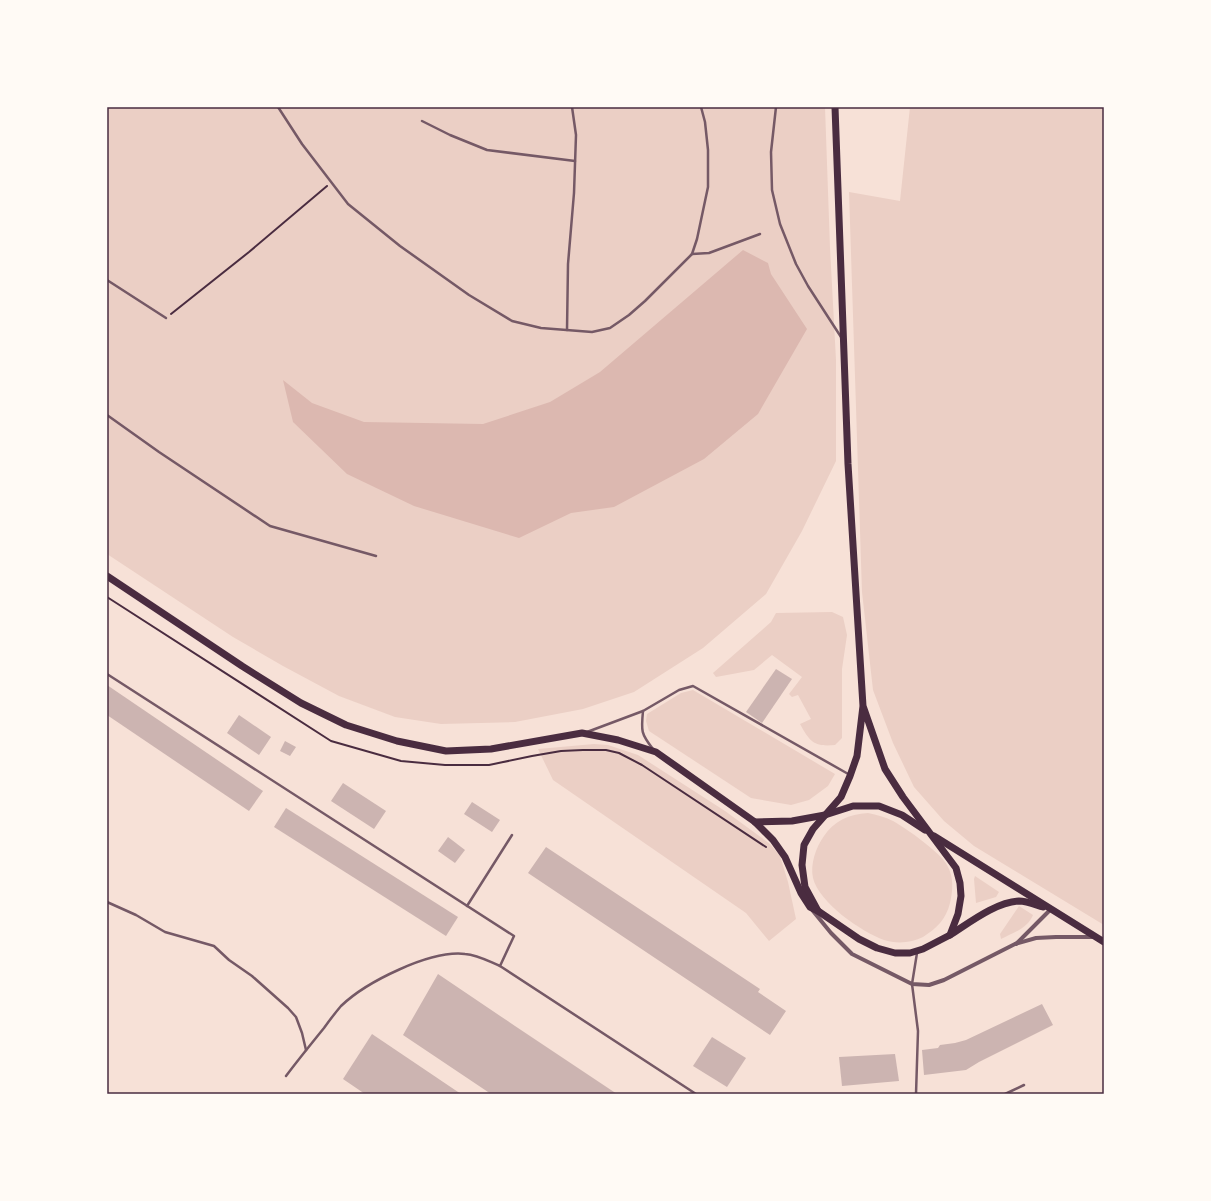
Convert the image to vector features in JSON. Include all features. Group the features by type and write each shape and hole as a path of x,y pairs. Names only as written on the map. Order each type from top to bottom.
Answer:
{"main road":[{"path":"818,911 805,886 802,865 804,845 813,829 841,797 850,776 857,756 863,706 849,472 835,107"},
{"path":"107,576 242,666 301,703 346,725 397,741 446,751 491,749 582,734 618,740 656,752 755,822 773,840 785,857 801,893 810,907 859,939 877,948 895,953 910,953 917,951 935,944 972,921 1006,903 1020,901 1051,909"},
{"path":"863,706 885,769 903,797 956,868 960,883 961,896 958,914 950,935"},
{"path":"755,822 792,821 825,815 853,806 879,806 902,815 1104,942"}],"street":[{"path":"810,907 831,933 852,954 912,984 929,985 944,980 1015,944 1036,938 1095,937"},
{"path":"1015,944 1051,909"}],"lane":[{"path":"278,107 302,144 348,204 400,246 488,307 512,321 541,328 592,332 610,328 629,315 692,254 697,239 708,187 708,150 705,122 701,107"},
{"path":"567,330 568,264 574,193 576,135 572,107"},
{"path":"776,107 771,152 772,190 780,224 796,264 808,286 844,340"},
{"path":"422,121 450,135 487,150 575,161"},
{"path":"692,254 709,254 760,234"},
{"path":"107,280 166,318"},
{"path":"107,415 159,452 270,526 376,556"},
{"path":"107,674 514,936 500,966"},
{"path":"582,734 643,711 679,690 694,686 850,776"},
{"path":"643,711 641,727 644,738 656,752"},
{"path":"468,906 512,835"},
{"path":"107,902 136,915 165,932 214,946 252,976 288,1008 296,1018 302,1033 306,1051"},
{"path":"916,1094 918,1032 912,984 917,951"},
{"path":"286,1076 341,1006 365,988 407,966 428,958 446,954 465,954 480,957 500,966 696,1094"},
{"path":"1005,1094 1024,1085"}],"path":[{"path":"166,318 249,252 331,182"}],"shaded area":[{"path":"107,107 825,107 836,360 836,461 802,531 766,594 703,648 634,692 583,709 515,722 441,724 395,717 339,696 233,637 107,554"},
{"path":"910,107 1104,107 1104,925 974,846 944,821 914,787 893,743 873,690 862,592 849,192 900,201"},
{"path":"743,250 768,263 771,274 807,329 758,414 704,459 614,507 571,513 519,538 414,506 347,474 293,422 283,380 312,403 364,422 483,424 550,402 600,372"},
{"path":"832,612 843,617 847,635 842,669 842,738 835,745 817,744 807,735 800,724 811,719 798,695 792,697 789,694 802,677 772,655 754,670 716,677 713,673 771,622 776,613"},
{"path":"693,690 835,774 828,786 809,800 791,805 751,798 649,731 646,721 647,714 681,693"},
{"path":"594,744 608,745 638,755 725,811 770,844 780,856 788,882 796,919 769,941 746,913 553,780 538,749"},
{"path":"868,813 881,816 899,824 923,841 938,854 947,865 951,874 952,888 950,903 946,914 937,927 919,939 909,942 894,942 875,936 842,915 832,906 817,888 813,878 812,867 816,850 821,840 837,822 848,817"},
{"path":"975,876 999,892 996,897 976,903"},
{"path":"1019,906 1033,915 1031,920 1020,930 1001,939 1000,934"}],"building":[{"path":"776,669 792,679 762,723 746,712"},
{"path":"107,685 263,791 249,811 107,715"},
{"path":"239,715 271,737 259,755 227,733"},
{"path":"285,741 296,747 290,756 280,751"},
{"path":"343,783 386,811 374,829 331,801"},
{"path":"472,802 500,820 492,832 464,814"},
{"path":"286,808 458,917 446,936 274,827"},
{"path":"448,837 465,850 455,863 438,851"},
{"path":"546,847 760,989 758,992 786,1011 770,1035 528,873"},
{"path":"438,974 617,1094 491,1094 403,1035"},
{"path":"1042,1004 1053,1025 966,1070 924,1075 922,1050 938,1048 940,1045 966,1040"},
{"path":"372,1034 461,1094 365,1094 343,1079"},
{"path":"712,1037 746,1058 727,1087 693,1066"},
{"path":"895,1054 899,1081 842,1086 839,1057"}]}
